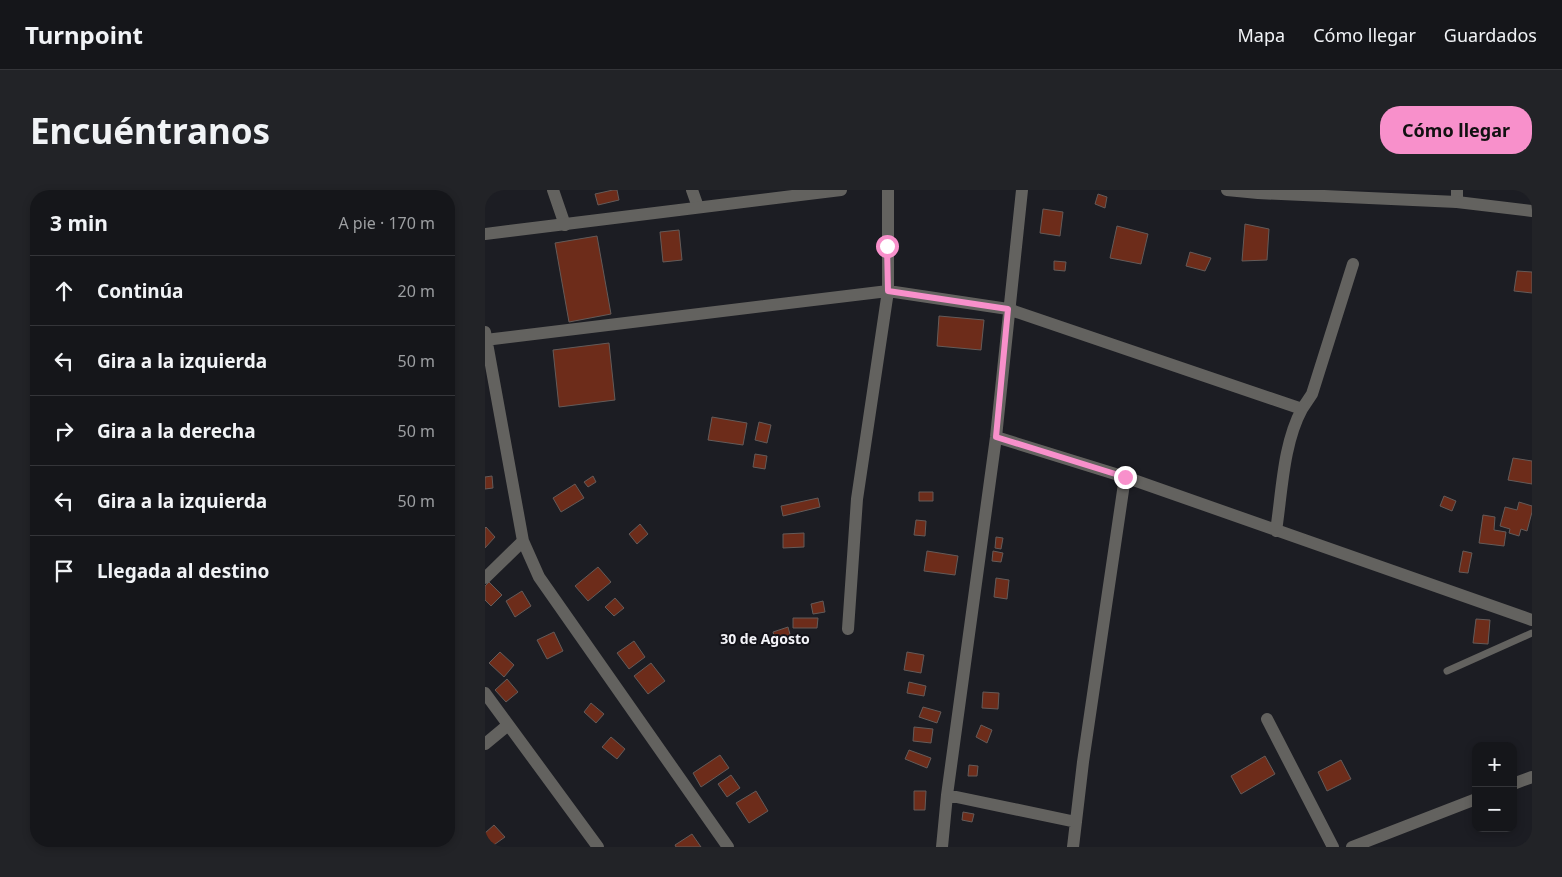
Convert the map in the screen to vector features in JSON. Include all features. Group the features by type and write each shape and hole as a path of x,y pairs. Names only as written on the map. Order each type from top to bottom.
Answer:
{"street":[{"path":"553,190 565,225"},
{"path":"691,190 698,207"},
{"path":"485,234 841,190"},
{"path":"848,629 857,499 888,291 888,190"},
{"path":"942,847 947,795 996,437 1021,190"},
{"path":"1227,190 1457,196 1532,211"},
{"path":"1276,531 1289,446 1297,418 1312,394 1353,264"},
{"path":"728,847 539,577 523,541 485,337 888,291 1008,309 1302,409"},
{"path":"996,437 1125,477 1532,620"},
{"path":"1073,847 1083,762 1125,477"},
{"path":"485,578 523,541"},
{"path":"485,693 598,847"},
{"path":"1267,719 1333,847"},
{"path":"485,744 508,725"},
{"path":"1517,783 1532,777"},
{"path":"947,795 1076,822"},
{"path":"1352,847 1472,801"}],"lane":[{"path":"1447,671 1532,633"}],"building":[{"path":"617,190 619,200 598,205 595,194"},
{"path":"1098,194 1107,197 1105,208 1095,204"},
{"path":"1043,209 1063,212 1060,236 1040,233"},
{"path":"1245,224 1269,229 1267,260 1242,261"},
{"path":"1117,226 1148,234 1141,264 1110,258"},
{"path":"679,230 682,260 663,262 660,232"},
{"path":"597,236 611,314 569,322 555,243"},
{"path":"1190,252 1211,258 1205,271 1186,266"},
{"path":"1054,261 1066,262 1065,271 1054,270"},
{"path":"1517,271 1532,272 1532,293 1514,291"},
{"path":"939,316 984,320 981,350 937,346"},
{"path":"609,343 615,400 559,407 553,350"},
{"path":"712,417 747,423 743,445 708,440"},
{"path":"759,422 771,425 767,443 755,440"},
{"path":"755,454 767,456 765,469 753,467"},
{"path":"1513,458 1532,461 1532,484 1508,480"},
{"path":"492,476 493,488 485,489 485,477"},
{"path":"593,476 596,482 588,487 584,482"},
{"path":"575,484 584,498 561,512 553,498"},
{"path":"919,492 933,492 933,501 919,501"},
{"path":"1444,496 1456,501 1452,511 1440,506"},
{"path":"818,498 820,507 783,516 781,506"},
{"path":"1519,502 1532,506 1532,512 1527,531 1521,529 1519,536 1509,533 1510,529 1500,526 1505,507 1517,510"},
{"path":"1483,515 1495,517 1494,530 1506,532 1504,546 1479,543"},
{"path":"916,520 926,521 925,536 914,535"},
{"path":"640,524 648,534 637,544 629,534"},
{"path":"485,528 495,537 485,548"},
{"path":"804,533 804,547 783,548 783,534"},
{"path":"996,537 1003,538 1001,549 995,548"},
{"path":"927,551 958,556 955,575 924,571"},
{"path":"993,551 1003,553 1001,562 992,561"},
{"path":"1463,551 1472,553 1468,573 1459,572"},
{"path":"598,567 611,582 588,601 575,586"},
{"path":"996,578 1009,580 1007,599 994,597"},
{"path":"489,582 502,595 491,606 485,600 485,586"},
{"path":"522,591 531,606 515,617 506,601"},
{"path":"615,598 624,608 614,616 605,607"},
{"path":"823,601 825,612 813,614 811,604"},
{"path":"793,618 818,618 817,628 793,628"},
{"path":"1476,619 1490,620 1488,644 1473,643"},
{"path":"788,627 791,638 776,642 773,632"},
{"path":"554,632 563,651 547,659 537,640"},
{"path":"634,641 645,657 629,669 617,653"},
{"path":"500,652 514,665 504,677 489,663"},
{"path":"907,652 924,655 921,673 904,670"},
{"path":"651,663 665,681 648,694 634,676"},
{"path":"507,679 518,692 506,702 495,690"},
{"path":"909,682 926,686 924,696 907,693"},
{"path":"983,692 999,693 998,709 982,708"},
{"path":"591,703 604,714 596,723 584,712"},
{"path":"923,707 941,712 937,723 919,717"},
{"path":"981,725 992,730 987,743 976,737"},
{"path":"914,727 933,729 931,743 913,741"},
{"path":"611,737 625,749 617,759 602,747"},
{"path":"909,750 931,758 927,768 905,759"},
{"path":"720,755 729,768 701,787 693,773"},
{"path":"1265,756 1275,774 1241,794 1231,776"},
{"path":"1341,760 1351,779 1327,791 1318,772"},
{"path":"969,765 978,766 977,776 968,776"},
{"path":"731,775 740,788 727,797 718,784"},
{"path":"756,791 768,811 749,823 736,803"},
{"path":"914,791 926,791 925,810 914,810"},
{"path":"963,812 974,814 972,822 962,820"},
{"path":"494,825 505,837 491,847 485,839 485,833"},
{"path":"692,834 701,847 676,847 675,845"}],"district":[{"name":"30 de Agosto","path":"765,638"}],"route":[{"path":"887,246 888,291 1008,309 996,437 1125,477"}]}
